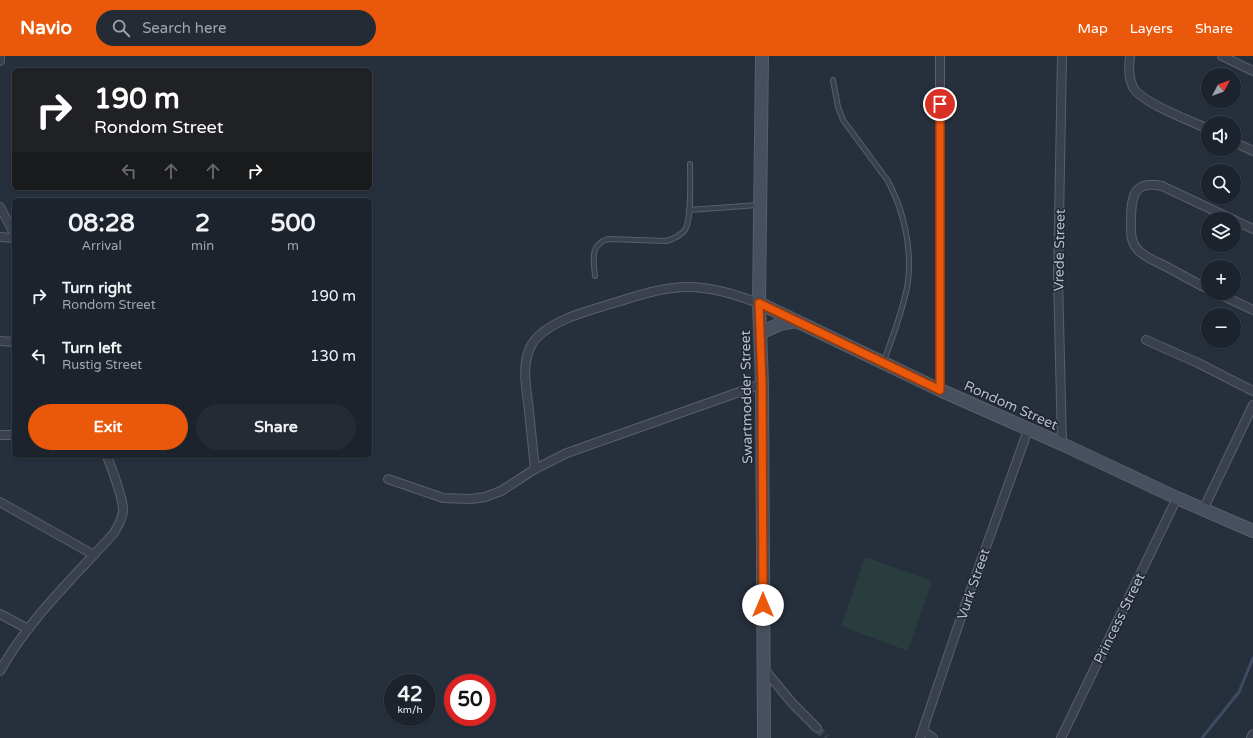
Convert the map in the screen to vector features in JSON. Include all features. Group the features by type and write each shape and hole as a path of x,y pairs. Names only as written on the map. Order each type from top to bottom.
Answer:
{"main road":[{"name":"Swartmodder Street","path":"762,56 759,303 762,384 764,738"},
{"name":"Rondom Street","path":"759,303 940,390 1062,444 1203,510 1253,531"},
{"path":"760,333 780,324 796,321"}],"street":[{"path":"0,56 0,61"},
{"path":"940,56 940,390"},
{"name":"Vrede Street","path":"1062,56 1058,277 1062,444"},
{"path":"1130,56 1130,77 1136,92 1150,101 1201,126"},
{"path":"1222,56 1253,71"},
{"path":"1241,145 1253,151"},
{"path":"1201,285 1147,257 1136,248 1131,236 1131,203 1133,195 1143,186 1150,184 1162,186 1216,212"},
{"path":"0,207 12,229"},
{"path":"1241,224 1253,229"},
{"path":"0,237 12,238"},
{"path":"535,469 526,377 526,361 534,340 542,334 567,319 592,310 648,293 669,289 689,287 724,291 759,303"},
{"path":"1232,300 1253,310"},
{"path":"1146,340 1198,363 1253,391"},
{"path":"0,341 12,342"},
{"path":"388,479 443,498 471,499 485,497 501,490 535,469 574,451 762,384"},
{"path":"1203,510 1253,405"},
{"name":"Vurk Street","path":"922,734 967,600 1028,430"},
{"path":"0,435 12,435"},
{"path":"0,671 18,640 45,608 114,533 120,522 123,511 122,500 108,458"},
{"name":"Princess Street","path":"1061,738 1177,498"},
{"path":"0,502 94,555"},
{"path":"0,614 28,629"},
{"path":"763,668 793,704 817,728"},
{"path":"922,734 933,738"},
{"path":"1251,738 1253,734"}],"lane":[{"path":"833,80 838,107 843,120 880,168 894,191 908,241 908,284 894,333 883,363"},
{"path":"595,276 595,249 602,241 608,239 666,241 674,239 685,229 689,210 690,164"},
{"path":"689,210 760,204"}],"shaded area":[{"path":"865,557 932,581 908,651 841,626"}],"waterway":[{"path":"1202,738 1239,692 1253,658"}],"tunnel":[{"path":"817,728 826,738"}],"route":[{"path":"763,605 762,384 759,303 940,390 940,104"}]}
